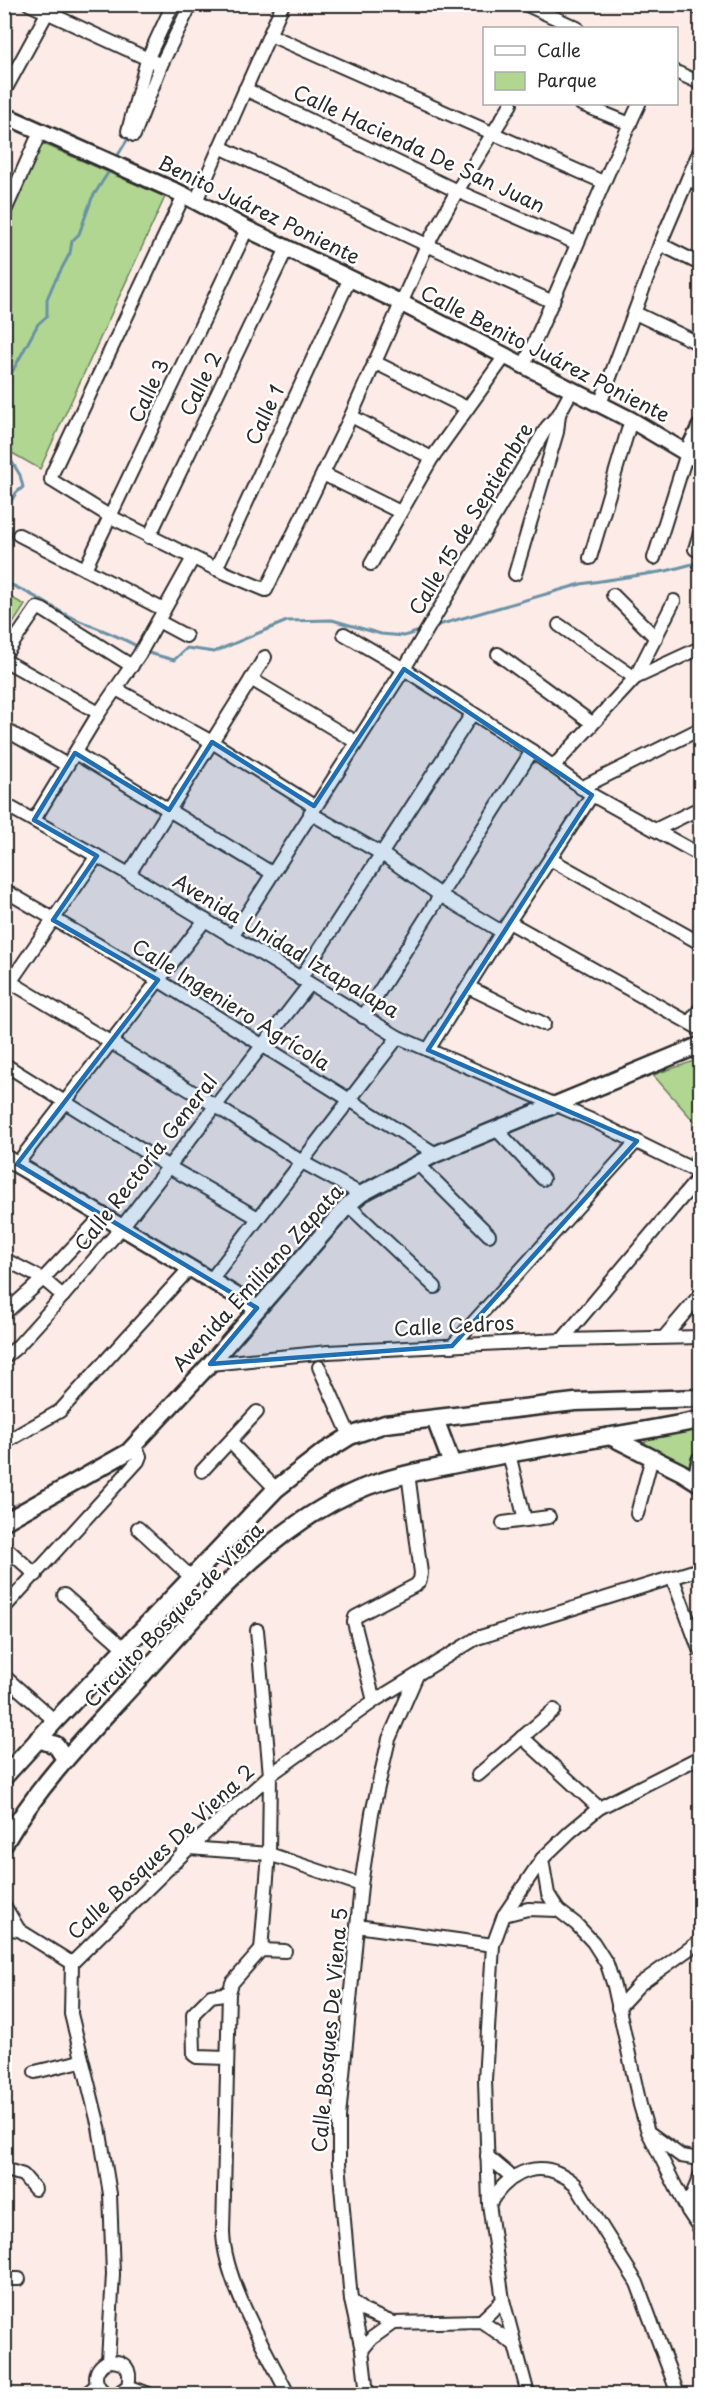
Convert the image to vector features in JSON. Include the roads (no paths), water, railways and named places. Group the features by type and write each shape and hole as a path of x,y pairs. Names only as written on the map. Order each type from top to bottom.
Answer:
{"main road":[{"name":"Circuito Bosques de Viena","path":"4,1777 276,1489 321,1454 350,1436 385,1424 575,1402 700,1398"},
{"path":"435,1419 452,1464"},
{"name":"Circuito Bosques de Viena","path":"4,1844 22,1814 70,1753 176,1638 266,1546 324,1508 366,1487 408,1473 700,1420"},
{"path":"54,1722 70,1753"},
{"path":"38,1739 70,1753"}],"street":[{"path":"29,4 49,9 154,63"},
{"path":"154,63 191,4"},
{"path":"283,4 220,147 190,198 51,480 111,517 216,569 266,590 351,416 427,245 457,190 510,105"},
{"path":"693,4 700,9"},
{"path":"131,133 154,63 169,6"},
{"path":"533,6 559,25"},
{"path":"4,92 49,9"},
{"path":"270,35 603,182"},
{"path":"4,61 17,67"},
{"path":"678,73 700,83"},
{"name":"Calle Hacienda De San Juan","path":"245,89 457,190 576,243"},
{"path":"583,105 630,124"},
{"path":"524,365 639,105"},
{"name":"Benito Juárez Poniente","path":"4,115 190,198 247,229 401,303"},
{"path":"6,206 40,132"},
{"path":"220,147 553,302"},
{"path":"600,404 660,244 700,150"},
{"path":"688,178 700,185"},
{"name":"Calle 3","path":"85,569 247,229"},
{"path":"660,244 700,264"},
{"name":"Calle 2","path":"149,537 287,248"},
{"name":"Calle 1","path":"216,569 350,278"},
{"name":"Calle Benito Juárez Poniente","path":"401,303 631,420 700,461"},
{"path":"635,313 700,344"},
{"path":"371,564 432,458 505,356"},
{"path":"374,362 467,408"},
{"name":"Calle 15 de Septiembre","path":"232,937 442,608 547,428 559,414 572,390"},
{"path":"515,574 558,432 559,414"},
{"path":"351,416 432,458"},
{"path":"590,558 631,420"},
{"path":"654,558 687,453 700,427"},
{"path":"323,474 400,512"},
{"path":"695,549 700,533"},
{"path":"19,535 164,610"},
{"path":"34,820 99,713 136,661 193,558"},
{"path":"613,595 656,638"},
{"path":"553,767 635,678 674,601"},
{"path":"99,713 4,658 37,608 136,661"},
{"path":"158,621 186,636"},
{"path":"559,625 635,678"},
{"path":"344,634 404,669 532,751 592,795 700,855"},
{"path":"635,678 700,648"},
{"path":"498,654 592,723"},
{"path":"129,874 265,657"},
{"path":"251,680 356,742"},
{"path":"116,688 212,742 440,895 695,1026 700,1009"},
{"name":"Calle Rectoría General","path":"4,1358 17,1347 63,1296 122,1227 262,1046 305,982 382,855 472,714"},
{"path":"4,729 67,765"},
{"path":"581,788 700,729"},
{"path":"363,1017 532,751"},
{"path":"75,753 272,873"},
{"path":"428,1050 592,795"},
{"name":"Avenida Unidad Iztapalapa","path":"5,805 129,874 398,1037 637,1141 700,1175"},
{"path":"655,830 700,808"},
{"path":"97,856 7,984 111,1042 302,1162 361,1194"},
{"path":"550,859 700,943"},
{"name":"Calle Ingeniero Agrícola","path":"4,890 158,980 436,1154"},
{"path":"205,920 65,1101 11,1160 257,1308"},
{"path":"468,987 544,1024"},
{"path":"210,1281 398,1037"},
{"name":"Avenida Emiliano Zapata","path":"8,1517 128,1452 210,1364 348,1205 361,1194 436,1154 700,1045"},
{"path":"4,1064 169,1167 258,1218"},
{"path":"497,1130 543,1179"},
{"path":"452,1346 637,1141"},
{"path":"418,1164 489,1235"},
{"path":"562,1340 700,1175"},
{"path":"348,1205 435,1287"},
{"path":"4,1314 43,1279 103,1215"},
{"path":"4,1259 43,1279 63,1296"},
{"path":"4,1443 60,1411 189,1269"},
{"path":"665,1336 700,1295"},
{"name":"Calle Cedros","path":"210,1364 328,1352 562,1340 700,1337"},
{"path":"319,1367 350,1436"},
{"path":"202,1471 257,1412"},
{"path":"609,1436 700,1484"},
{"path":"230,1442 276,1489"},
{"path":"4,1608 138,1461 140,1456 134,1445"},
{"path":"509,1454 525,1520"},
{"path":"638,1514 652,1457"},
{"path":"700,1460 697,1473 700,1484"},
{"path":"374,1701 354,1623 355,1617 416,1585 420,1580 408,1473"},
{"path":"503,1523 549,1517"},
{"path":"138,1528 192,1578"},
{"path":"4,1546 36,1575"},
{"name":"Calle Bosques De Viena 2","path":"108,2361 113,2274 110,2194 99,2127 71,2014 72,1963 189,1848 270,1775 374,1701 477,1638 700,1569"},
{"path":"673,1579 699,1649"},
{"path":"64,1595 124,1648"},
{"path":"257,1630 270,1775 270,1854 261,1950 232,1983 228,1993 224,2244 235,2285 288,2394"},
{"name":"Calle Bosques De Viena 5","path":"367,2394 362,2350 351,2300 339,2163 339,2117 361,1885 372,1813 389,1739 417,1675"},
{"path":"4,1676 54,1722"},
{"path":"478,1775 554,1710"},
{"path":"522,1737 599,1808"},
{"path":"528,2394 503,2300 489,2205 485,2080 493,1945 504,1916 542,1859 599,1808 700,1757"},
{"path":"189,1848 270,1854 361,1885"},
{"path":"542,1859 545,1886 558,1910 593,1942 607,1964 648,2132 688,2211 700,2229"},
{"path":"4,1905 18,1930"},
{"path":"504,1916 528,1909 558,1910"},
{"path":"357,1926 493,1945"},
{"path":"4,1928 18,1930 72,1963"},
{"path":"618,2008 640,1984 700,1941"},
{"path":"261,1950 285,1951"},
{"path":"614,1986 640,1984"},
{"path":"227,2058 194,2055 193,2014 211,1996 228,1993"},
{"path":"35,2072 81,2061"},
{"path":"648,2132 681,2156 700,2159"},
{"path":"488,2156 512,2177"},
{"path":"4,2169 23,2175 35,2189"},
{"path":"489,2205 498,2190 512,2177 528,2170 546,2169 564,2174 575,2184 637,2283 678,2394"},
{"path":"688,2211 700,2176"},
{"path":"4,2279 19,2279"},
{"path":"351,2300 364,2311 393,2323 481,2320 514,2344"},
{"path":"481,2320 503,2300"},
{"path":"362,2350 372,2338 393,2323"},
{"path":"108,2394 97,2385 95,2378 97,2370 108,2361 118,2361 127,2367 130,2376 128,2386 117,2394"},
{"path":"87,2394 97,2385"},
{"path":"128,2386 149,2394"}],"waterway":[{"path":"156,57 179,4"},
{"path":"115,160 130,135"},
{"path":"4,387 38,324 47,316 47,299 70,253 72,241 79,234 92,198 111,168"},
{"path":"4,449 20,475 23,487 16,493 4,513"},
{"path":"435,626 581,584 666,571 700,562"},
{"path":"4,582 72,618 140,648"},
{"path":"145,652 174,660 187,648 214,652 287,621 332,620 381,634 404,636 423,630"}]}
